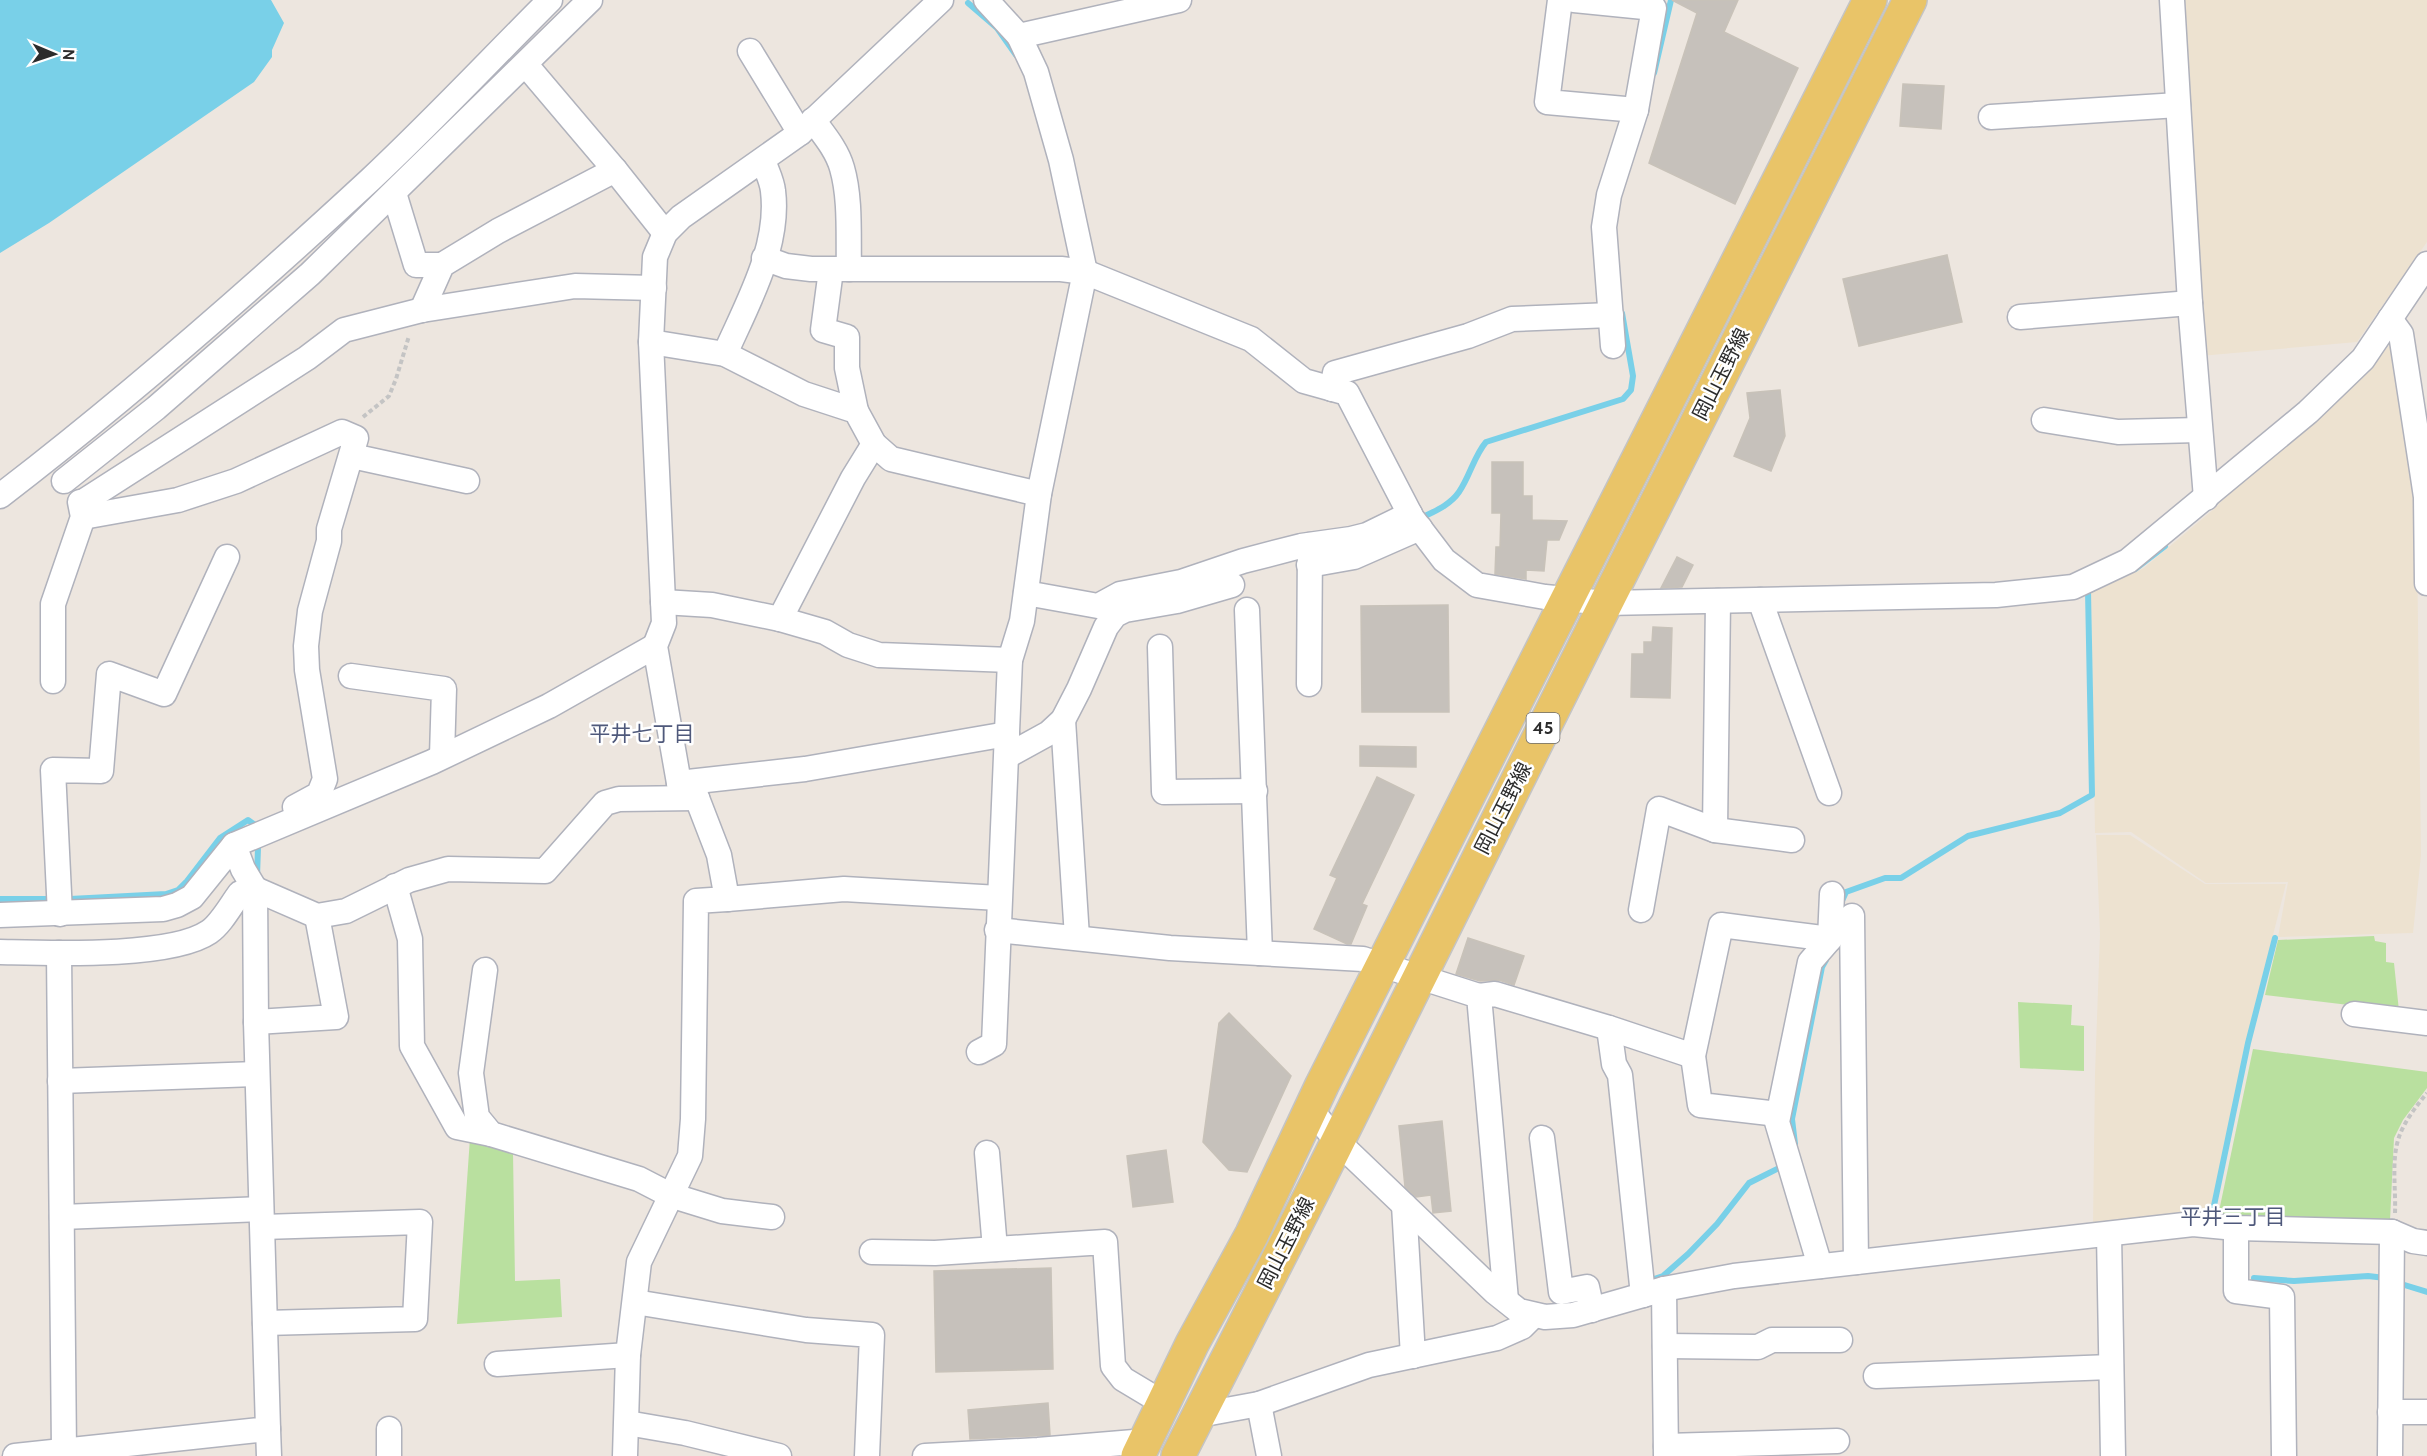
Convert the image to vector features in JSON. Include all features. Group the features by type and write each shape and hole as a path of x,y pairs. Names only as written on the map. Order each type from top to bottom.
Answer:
{"main road":[{"name":"岡山玉野線","path":"1142,1449 1163,1403 1252,1234 1383,966 1870,0"},
{"name":"岡山玉野線","path":"1178,1456 1910,0"}],"street":[{"path":"0,507 8,489 97,420 207,327 372,179 550,0 556,8 530,62"},
{"path":"64,481 156,408 302,281 530,62 590,0"},
{"path":"728,899 719,855 688,791 655,646 664,623 651,342 655,256 665,233 681,217 806,127 941,0"},
{"path":"979,1052 994,1044 1010,660 1022,621 1039,494 1085,272 1061,160 1036,72 1020,36 986,0"},
{"path":"1020,36 1179,0"},
{"path":"1560,0 1547,102 1636,110"},
{"path":"1574,0 1654,8 1636,110 1609,195 1604,227 1613,346"},
{"path":"2172,0 2190,303 2206,498"},
{"path":"750,51 806,127 834,149 842,166 846,183 840,270 823,330 847,337 848,368 856,411 874,444 891,459 1039,494"},
{"path":"530,62 665,233"},
{"path":"1991,117 2178,105"},
{"path":"725,354 764,258 774,211 773,188 763,160"},
{"path":"394,194 416,265 442,265 498,231 615,170"},
{"path":"764,258 786,266 840,270 1061,269 1085,272 1251,339 1304,381 1347,393 1415,521 1444,560 1477,585 1569,600 1606,603 1996,595 2073,587 2128,561 2308,412 2363,359 2427,264"},
{"path":"419,311 442,265"},
{"path":"54,681 53,604 82,510 344,330 419,311 575,286 654,288"},
{"path":"2020,317 2190,303"},
{"path":"1332,389 1335,373 1468,336 1512,320 1611,315"},
{"path":"2390,320 2401,334 2424,477 2427,583"},
{"path":"651,342 725,354 804,394 856,411"},
{"path":"64,481 97,420"},
{"path":"2044,420 2118,432 2199,430"},
{"path":"82,510 178,500 236,480 342,432 352,446 467,481"},
{"path":"780,619 853,478 874,444"},
{"path":"276,827 278,819 319,794 325,779 306,646 310,611 352,446"},
{"path":"64,481 82,510"},
{"path":"0,952 59,953 166,948 194,941 211,931 240,893 255,890 317,916 346,911 409,880 448,870 545,871 605,803 619,799 688,791 805,769 1007,745 1049,733 1063,720 1106,627 1115,615 1191,588 1243,561 1309,555 1415,521"},
{"path":"1309,555 1309,684"},
{"path":"60,914 53,770 101,771 109,674 164,694 227,557"},
{"path":"1026,593 1098,606 1119,594 1232,585"},
{"path":"1760,600 1829,793"},
{"path":"1715,830 1718,601"},
{"path":"663,602 712,605 780,619 825,632 848,645 879,655 1010,660"},
{"path":"1247,610 1260,953"},
{"path":"0,915 163,909 177,905 192,897 205,884 234,845 442,756 549,706 655,646"},
{"path":"1160,647 1164,792 1255,791"},
{"path":"351,676 444,689 442,756"},
{"path":"1063,720 1077,937"},
{"path":"1641,910 1659,809 1715,830 1792,840"},
{"path":"234,845 243,869 255,890 257,1074 268,1456"},
{"path":"395,886 410,939 412,1046 457,1127 491,1134 639,1179 670,1195 722,1211 772,1217"},
{"path":"625,1456 628,1355 639,1262 690,1156 694,1107 696,901 844,889 999,898"},
{"path":"1820,1266 1787,1163 1777,1122 1810,962 1830,939 1832,894"},
{"path":"256,1022 336,1017 317,916"},
{"path":"1852,916 1856,1262"},
{"path":"1778,1114 1700,1105 1693,1056 1721,926 1830,939"},
{"path":"997,930 1170,948 1363,959 1479,996 1495,994 1693,1056"},
{"path":"59,953 64,1451"},
{"path":"485,970 471,1073 477,1118 491,1134"},
{"path":"1479,996 1506,1300"},
{"path":"2354,1014 2427,1023"},
{"path":"1609,1028 1614,1064 1620,1075 1650,1289 1665,1346 1666,1451 1838,1441"},
{"path":"60,1081 257,1074"},
{"path":"1311,1110 1337,1141 1506,1300 1519,1311 1545,1317 1573,1315 1590,1302 1650,1289 1734,1276 2193,1224 2236,1228 2392,1232 2413,1241 2427,1243"},
{"path":"1542,1138 1561,1292 1587,1287 1590,1302"},
{"path":"987,1153 995,1249"},
{"path":"1404,1205 1412,1349"},
{"path":"62,1217 420,1222 415,1319 265,1323"},
{"path":"2236,1228 2236,1291 2282,1297 2284,1456"},
{"path":"2390,1456 2392,1232"},
{"path":"2109,1234 2113,1456"},
{"path":"872,1252 935,1253 1105,1242 1113,1366 1123,1379 1163,1403"},
{"path":"634,1302 806,1330 872,1335 867,1456"},
{"path":"1199,1414 1259,1404 1412,1349 1497,1338 1522,1327 1534,1315"},
{"path":"1665,1346 1758,1347 1772,1340 1840,1340"},
{"path":"496,1365 628,1355"},
{"path":"1876,1376 2111,1367"},
{"path":"1259,1404 1269,1456"},
{"path":"2391,1412 2427,1412"},
{"path":"627,1423 685,1433 778,1456"},
{"path":"15,1456 64,1451 150,1450 268,1429"},
{"path":"389,1429 389,1456"},
{"path":"925,1456 1038,1450 1142,1449"}],"path":[{"path":"352,446 364,414 389,396 419,311"},
{"path":"2392,1232 2399,1137 2417,1105 2427,1093"}],"shaded area":[{"path":"2180,0 2427,0 2427,242 2357,342 2200,356"},
{"path":"2395,338 2416,469 2421,855 2413,933 2278,937 2288,882 2206,883 2131,832 2095,833 2091,593 2144,568 2214,509 2251,471 2379,358"},
{"path":"2096,835 2130,835 2205,884 2286,884 2246,1041 2210,1215 2093,1225 2100,934"}],"green space":[{"path":"2374,936 2375,941 2386,943 2386,962 2394,963 2399,1011 2265,995 2278,940"},
{"path":"2018,1002 2072,1005 2071,1025 2084,1026 2084,1071 2020,1068"},
{"path":"2253,1049 2427,1072 2427,1088 2403,1120 2394,1138 2390,1221 2218,1216"},
{"path":"470,1138 513,1152 515,1281 560,1279 562,1317 457,1324"}],"water":[{"path":"0,0 271,0 284,23 272,50 272,57 254,82 49,223 0,253"}],"building":[{"path":"1672,0 1738,0 1724,32 1798,68 1735,204 1649,163 1697,13"},
{"path":"1903,84 1944,86 1941,129 1900,126"},
{"path":"1947,255 1962,322 1859,346 1843,279"},
{"path":"1780,390 1785,436 1771,471 1734,456 1750,418 1747,393"},
{"path":"1492,462 1523,462 1523,496 1532,496 1532,520 1567,521 1559,540 1547,540 1544,571 1526,570 1526,579 1495,574 1496,547 1500,547 1501,513 1492,513"},
{"path":"1677,557 1693,565 1682,587 1661,588"},
{"path":"1448,605 1449,712 1362,712 1361,606"},
{"path":"1653,627 1672,628 1670,698 1631,697 1632,654 1644,654 1644,642 1652,642"},
{"path":"1360,746 1416,747 1416,767 1360,766"},
{"path":"1377,777 1414,795 1362,904 1367,906 1351,944 1347,944 1314,929 1337,878 1330,875"},
{"path":"1468,938 1524,956 1514,985 1499,980 1480,981 1456,974"},
{"path":"1229,1013 1291,1076 1247,1172 1229,1170 1203,1142 1219,1023"},
{"path":"1442,1121 1451,1211 1433,1213 1431,1195 1416,1197 1405,1187 1399,1126"},
{"path":"1166,1150 1173,1202 1133,1207 1127,1156"},
{"path":"1051,1268 1053,1369 936,1372 934,1271"},
{"path":"1048,1403 1050,1435 970,1439 968,1410"}],"waterway":[{"path":"1654,73 1671,0"},
{"path":"968,3 997,28 1016,55"},
{"path":"1421,518 1455,497 1486,442 1623,399 1631,390 1633,376 1622,313"},
{"path":"2135,569 2165,546"},
{"path":"1841,903 1846,892 1885,878 1901,878 1968,836 2060,813 2092,795 2088,591 2093,589"},
{"path":"70,899 166,894 178,890 220,838 248,820 255,825"},
{"path":"257,876 258,848"},
{"path":"0,899 49,899"},
{"path":"2212,1215 2248,1043 2275,938"},
{"path":"1795,1144 1792,1119 1822,967 1826,960"},
{"path":"1648,1281 1663,1276 1688,1254 1717,1224 1749,1183 1783,1166"},
{"path":"2254,1278 2294,1281 2368,1276 2385,1278"},
{"path":"2398,1283 2427,1292"},
{"path":"1561,1305 1583,1300"}],"district":[{"name":"平井七丁目","path":"642,733"},
{"name":"平井三丁目","path":"2233,1216"}]}
